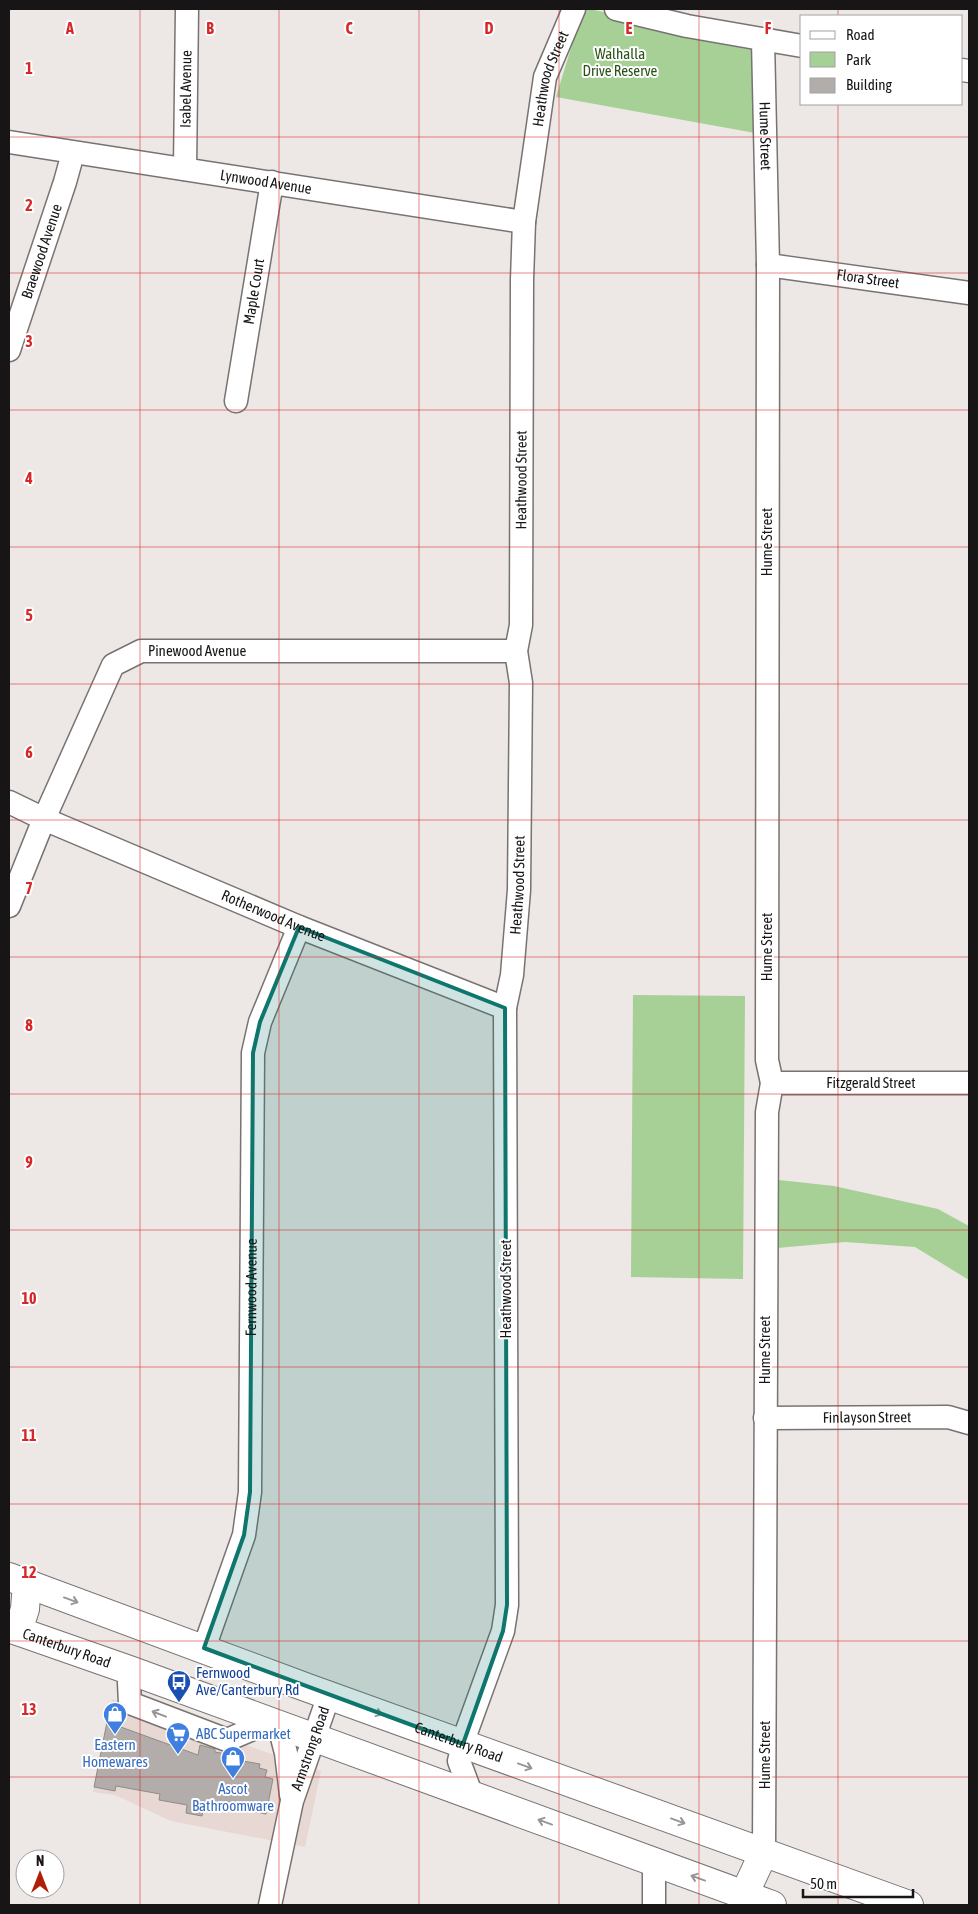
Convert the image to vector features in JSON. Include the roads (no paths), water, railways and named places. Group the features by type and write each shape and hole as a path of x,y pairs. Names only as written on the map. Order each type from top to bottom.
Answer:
{"main road":[{"name":"Canterbury Road","path":"20,1581 329,1695 461,1752 764,1852 909,1905"},
{"path":"13,1629 26,1609 26,1596 20,1581"},
{"name":"Canterbury Road","path":"13,1629 772,1905"},
{"path":"744,1895 764,1852"}],"street":[{"name":"Isabel Avenue","path":"185,168 187,9"},
{"name":"Heathwood Street","path":"461,1752 503,1631 507,1605 505,1008 512,976 519,890 521,683 516,652 521,625 522,280 524,222 545,77 574,9"},
{"path":"616,9 667,15 687,26 800,46"},
{"name":"Hume Street","path":"762,40 768,265 767,1060 772,1083 767,1112 764,1852"},
{"name":"Lynwood Avenue","path":"9,142 524,222"},
{"name":"Braewood Avenue","path":"9,350 73,153"},
{"name":"Maple Court","path":"236,401 272,182"},
{"name":"Flora Street","path":"768,265 969,293"},
{"name":"Pinewood Avenue","path":"9,906 44,819 113,665 141,652 516,652"},
{"path":"9,802 44,819"},
{"name":"Rotherwood Avenue","path":"44,819 299,927 505,1008"},
{"name":"Fernwood Avenue","path":"204,1648 244,1535 250,1492 253,1053 260,1022 299,927"},
{"name":"Fitzgerald Street","path":"772,1083 969,1083"},
{"name":"Finlayson Street","path":"765,1418 948,1417 969,1423"},
{"name":"Armstrong Road","path":"270,1905 292,1801 329,1695"},
{"name":"Armstrong Road","path":"274,1724 286,1752 292,1801"},
{"path":"425,1778 461,1752 472,1796"},
{"path":"654,1862 654,1905"}],"place":[{"name":"Fernwood Ave/Canterbury Rd","path":"179,1703"},
{"name":"Eastern Homewares","path":"115,1735"},
{"name":"ABC Supermarket","path":"178,1755"},
{"name":"Ascot Bathroomware","path":"233,1779"}],"park label":[{"name":"Walhalla Drive Reserve","path":"620,62"}]}
